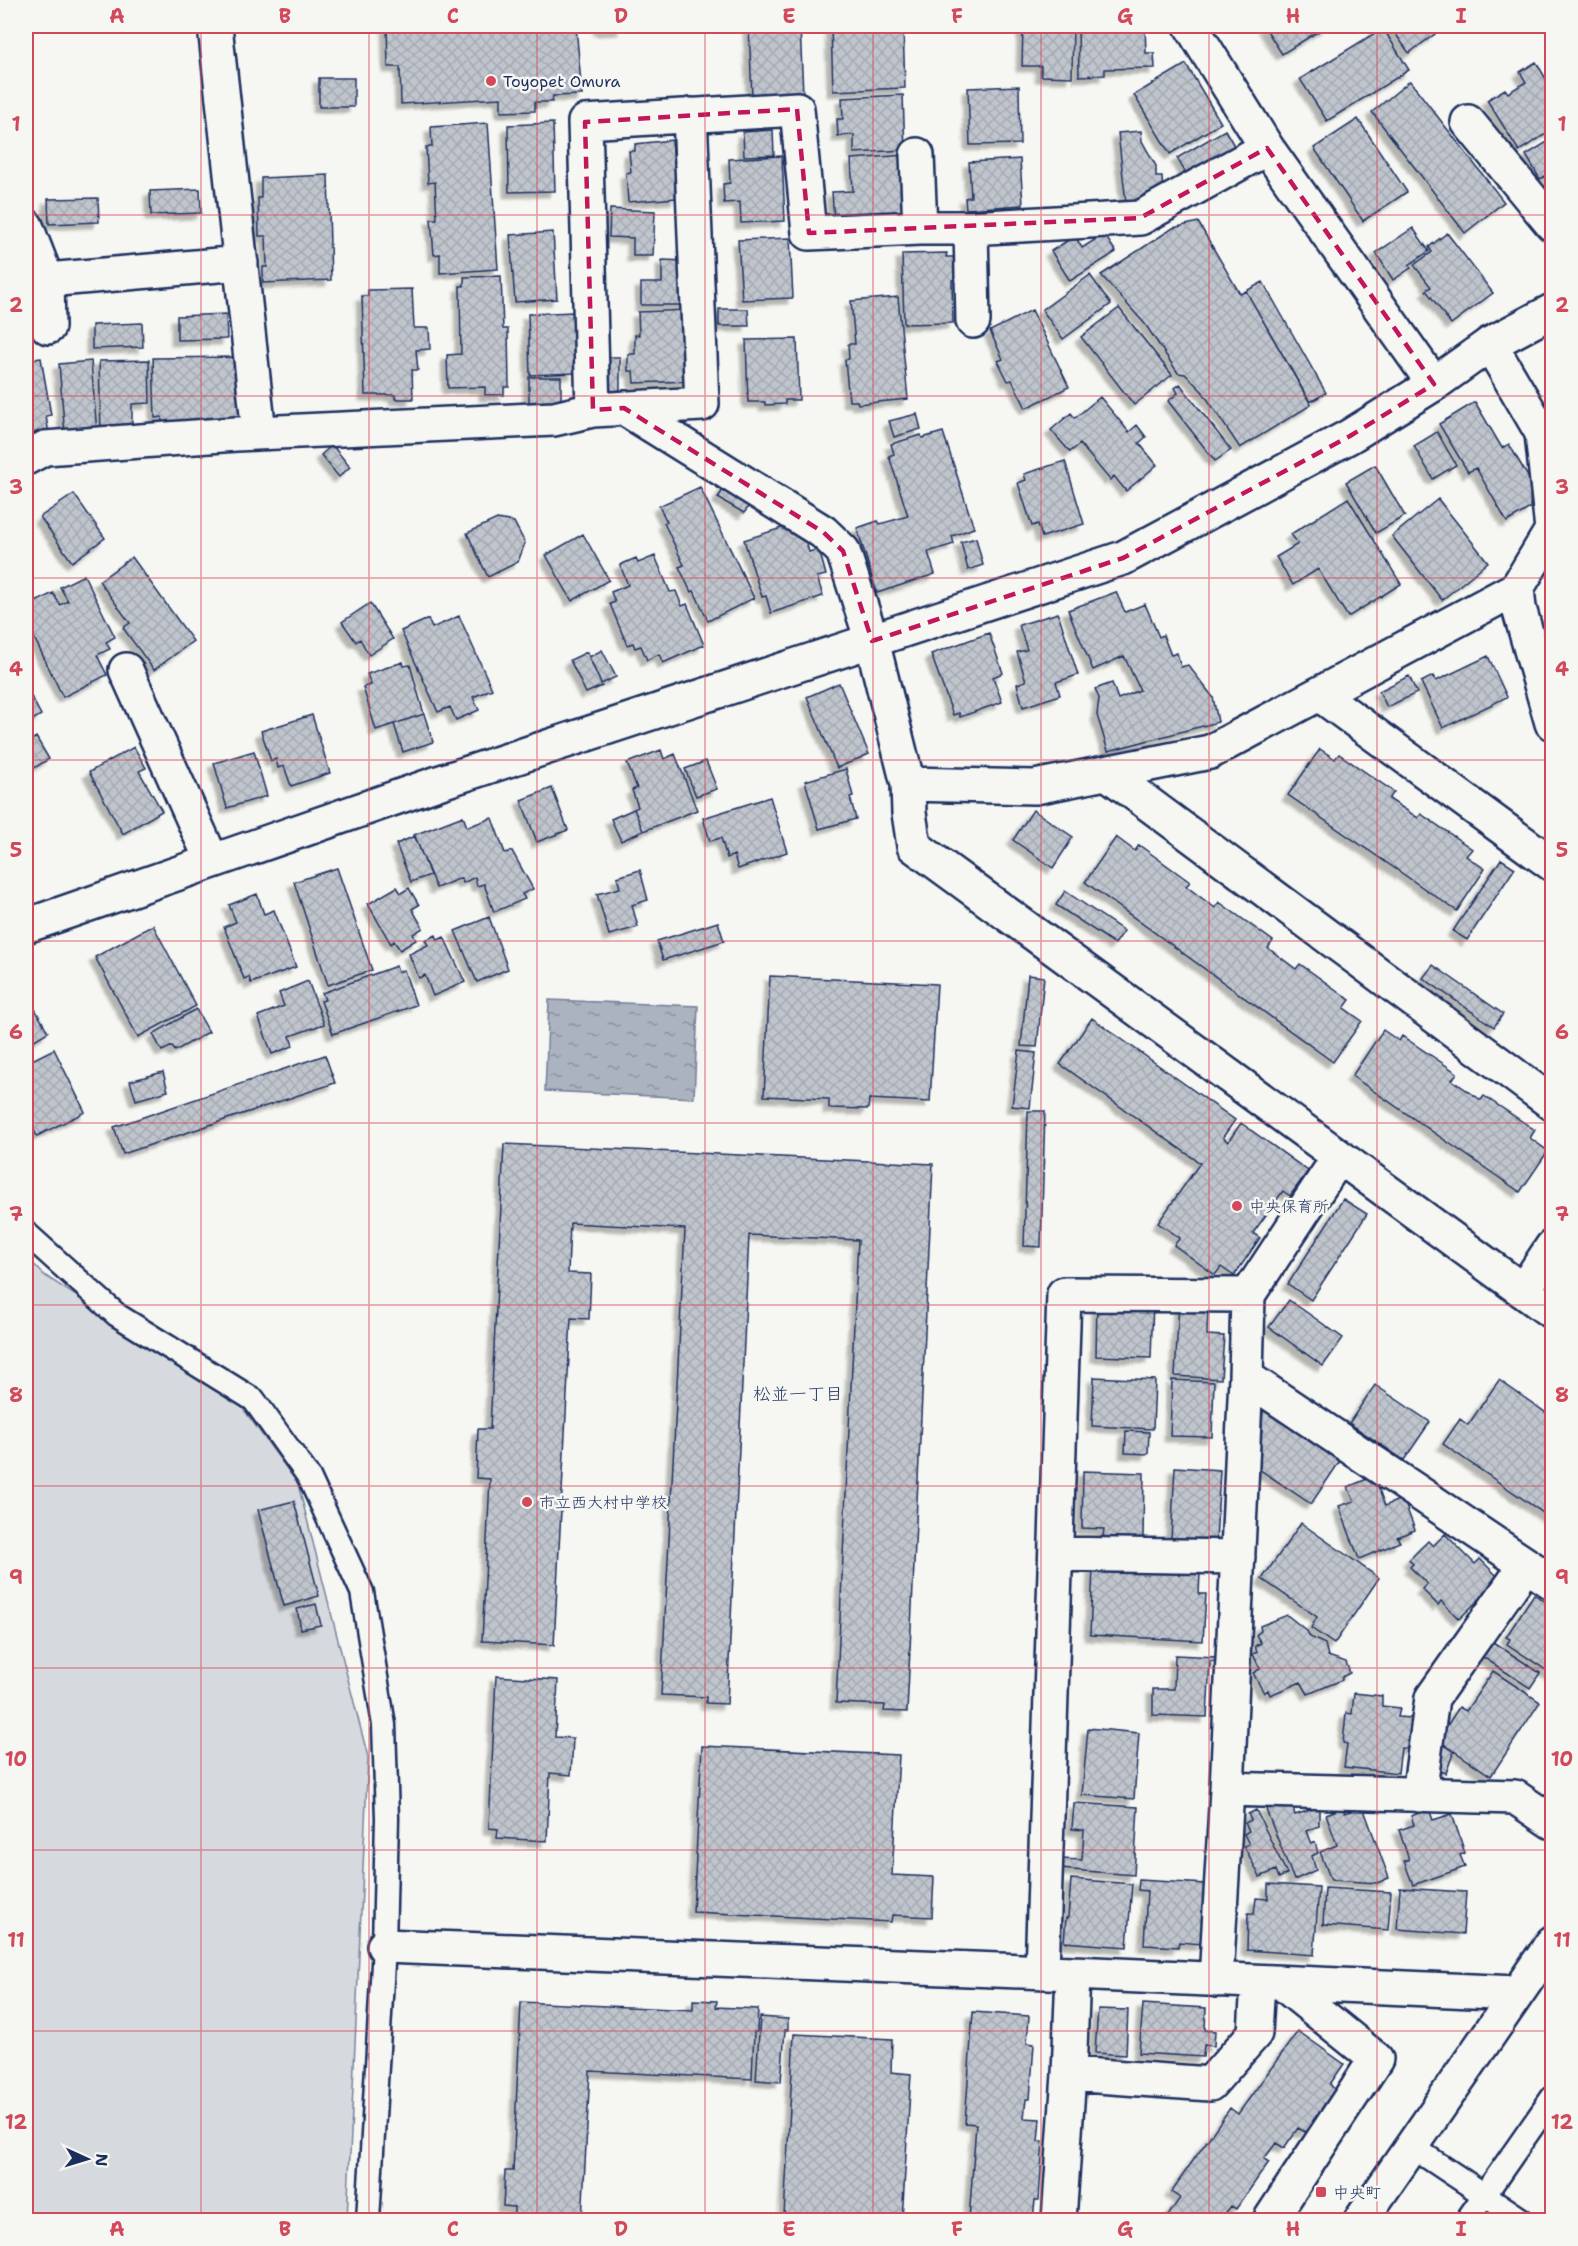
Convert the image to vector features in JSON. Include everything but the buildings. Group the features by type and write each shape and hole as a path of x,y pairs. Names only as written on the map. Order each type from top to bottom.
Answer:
{"street":[{"path":"215,26 259,432"},
{"path":"1191,26 1267,148 1434,384"},
{"path":"609,409 585,122 796,109 809,233 971,228 1140,218 1267,148"},
{"path":"26,458 45,448 259,432 554,419 609,409 702,404 690,115"},
{"path":"1468,122 1552,224"},
{"path":"917,155 920,228"},
{"path":"26,226 47,280 48,327"},
{"path":"971,228 973,321"},
{"path":"47,280 241,263"},
{"path":"26,926 449,780 1123,558 1350,436 1434,384 1490,344 1552,311"},
{"path":"908,784 1035,787 1210,752 1517,588 1552,530 1547,434 1490,344"},
{"path":"609,409 823,532 843,551 872,641 908,784 914,846 1552,1312"},
{"path":"1517,588 1519,608 1552,723"},
{"path":"126,670 212,861"},
{"path":"1319,694 1552,864"},
{"path":"1107,773 1552,1103"},
{"path":"1216,1980 1238,1557 1248,1295 1339,1157"},
{"path":"1523,1291 1552,1247"},
{"path":"1059,2220 1069,2074 1057,1972 1056,1554 1064,1294 1248,1295"},
{"path":"1246,1377 1539,1574 1432,1698 1419,1795"},
{"path":"1056,1554 1238,1557"},
{"path":"1227,1789 1515,1797 1552,1822"},
{"path":"1361,2220 1552,1943"},
{"path":"384,1946 1057,1972 1516,1993"},
{"path":"1069,2074 1210,2084 1255,2033 1270,1982"},
{"path":"1270,1982 1376,2059 1270,2220"}],"lane":[{"path":"26,1233 117,1314 254,1400 309,1477 362,1592 384,1725 387,1818 384,1946 368,2220"},
{"path":"1467,2220 1552,2098"},
{"path":"1411,2146 1522,2220"}],"highlighted area":[{"path":"797,109 809,233 1140,218 1267,148 1434,384 1350,436 1123,558 872,641 843,551 823,532 624,408 593,410 585,122"}],"shaded area":[{"path":"26,1256 44,1275 239,1403 298,1484 368,1757 347,2220 26,2220"}],"water":[{"path":"549,1000 698,1006 694,1098 545,1091"}],"place":[{"name":"Toyopet Omura","path":"491,81"},
{"name":"中央保育所","path":"1237,1206"},
{"name":"市立西大村中学校","path":"527,1502"},
{"name":"中央町","path":"1321,2192"}],"district":[{"name":"松並一丁目","path":"798,1394"}]}
